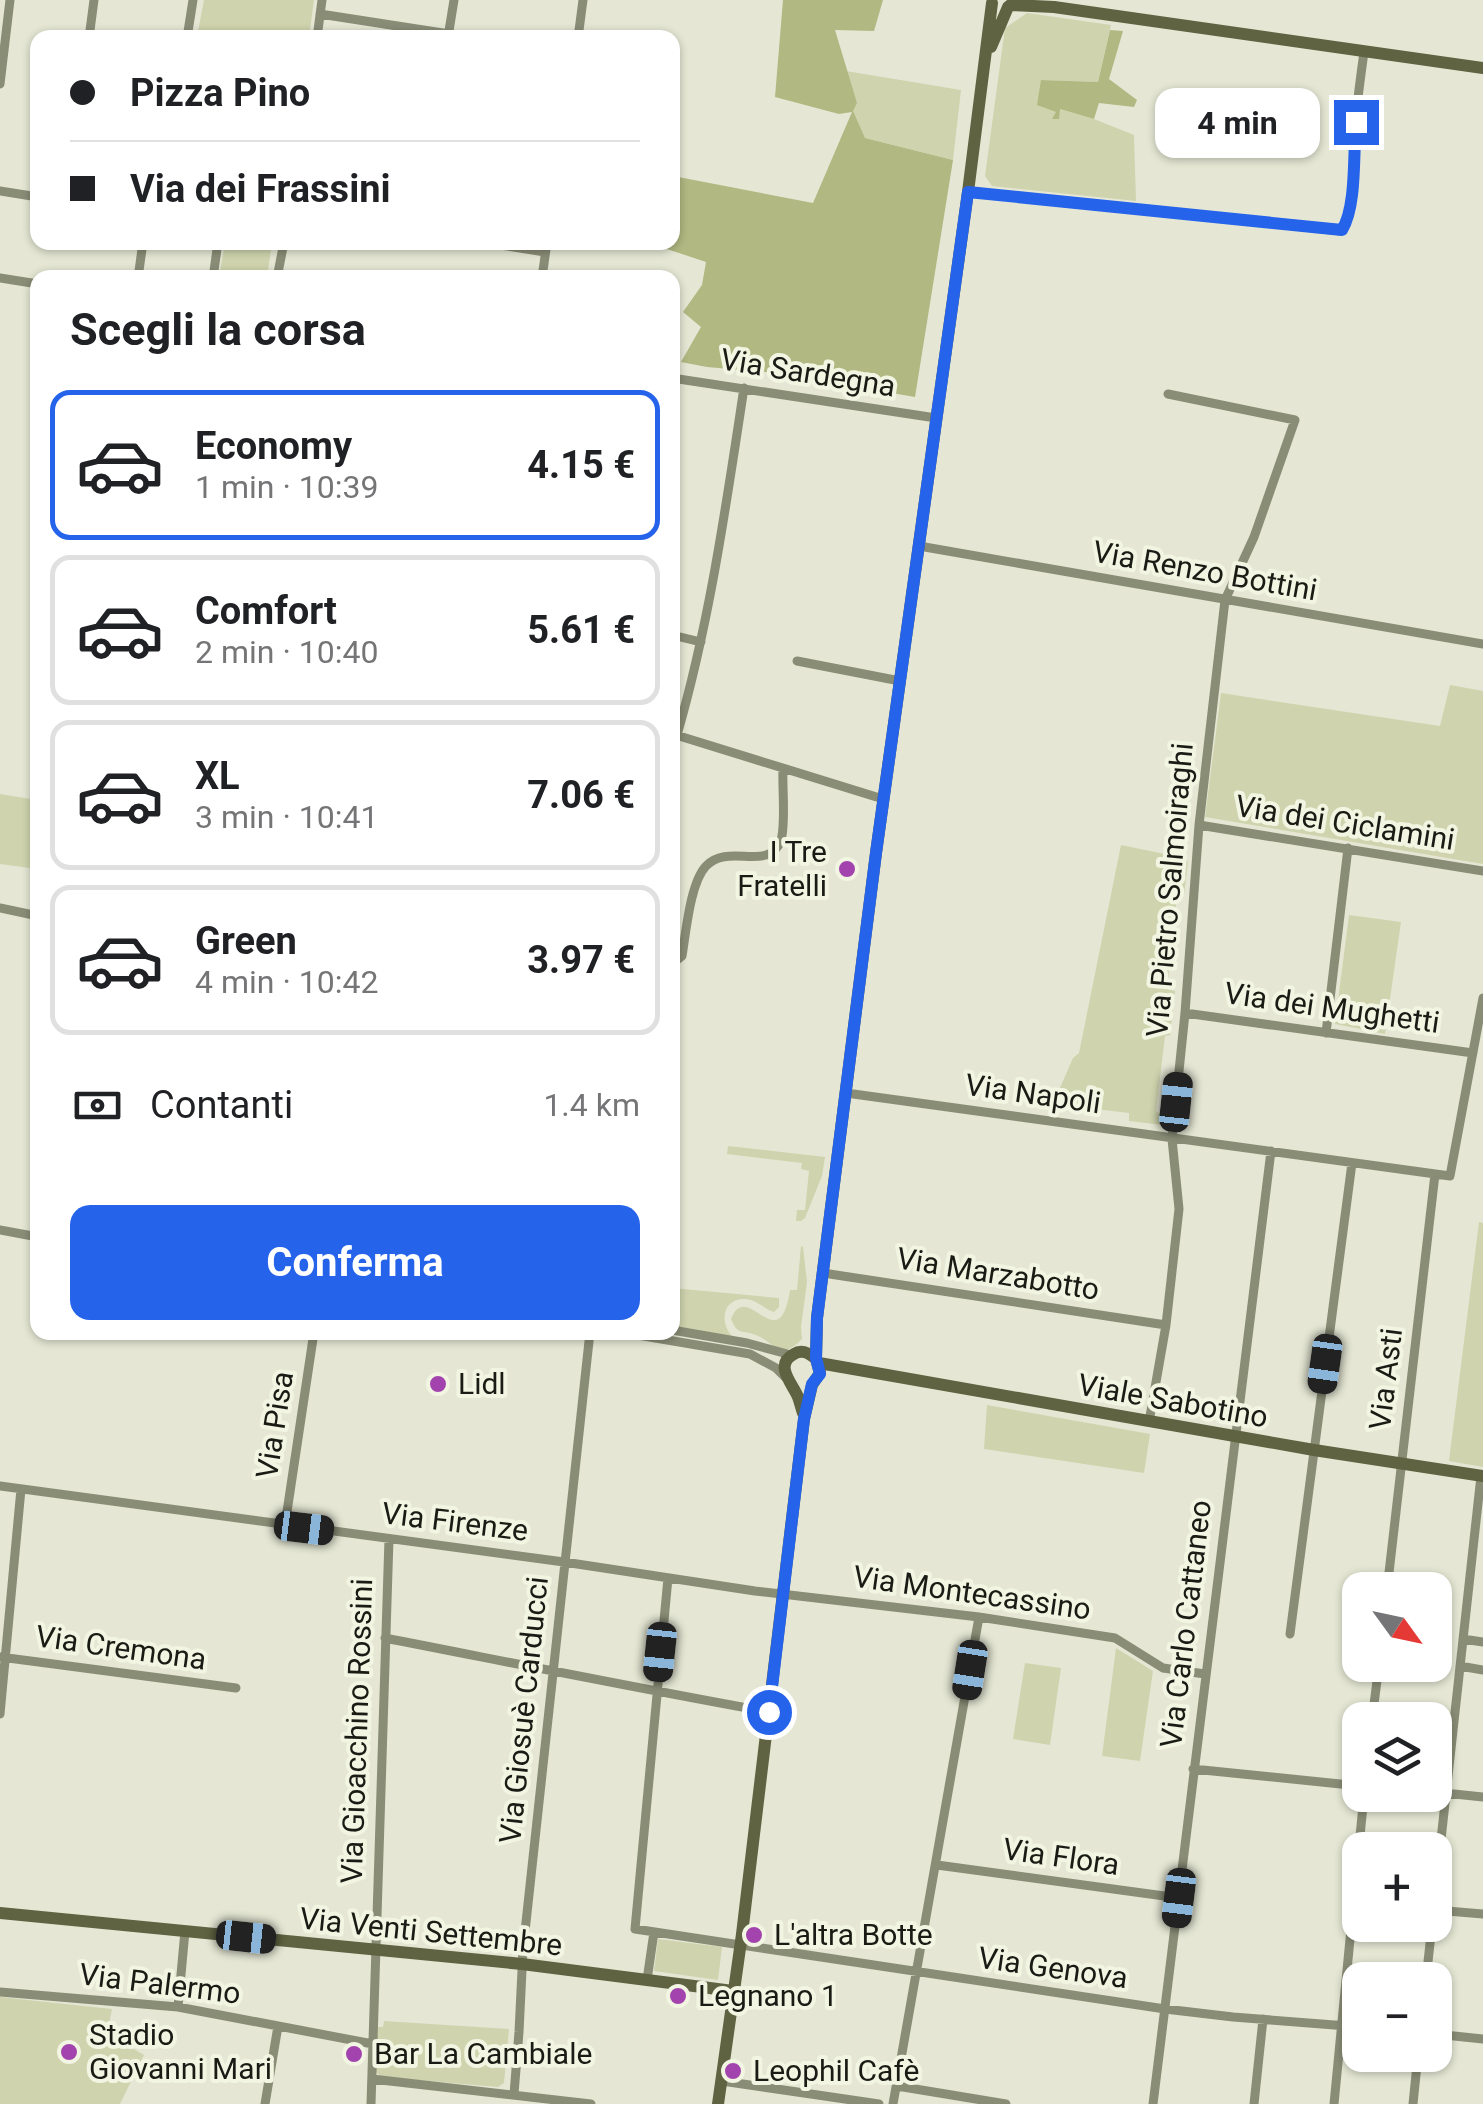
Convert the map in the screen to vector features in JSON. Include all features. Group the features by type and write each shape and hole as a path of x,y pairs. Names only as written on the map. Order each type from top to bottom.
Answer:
{"street":[{"path":"0,84 10,0"},
{"path":"89,30 94,0"},
{"path":"188,30 193,0"},
{"path":"317,30 322,0"},
{"path":"449,30 454,0"},
{"path":"579,30 583,0"},
{"path":"718,2104 804,1419 820,1374 817,1318 991,1 1000,7 1048,3 1483,68"},
{"path":"986,59 1013,4"},
{"path":"320,14 413,30"},
{"path":"968,192 1342,230 1347,222 1354,176 1364,52"},
{"path":"0,191 30,196"},
{"path":"0,278 30,283"},
{"name":"Via Sardegna","path":"680,379 936,418"},
{"path":"680,716 717,566 744,388"},
{"name":"Via Pietro Salmoiraghi","path":"1149,1422 1166,1325 1179,1209 1172,1138 1199,825 1224,600 1254,538 1295,420 1168,394"},
{"name":"Via Renzo Bottini","path":"918,546 1483,644"},
{"path":"680,637 701,642"},
{"path":"797,660 900,681"},
{"path":"680,736 884,799"},
{"path":"680,958 699,876 707,864 723,854 762,857 774,851 782,838 783,769"},
{"name":"Via dei Ciclamini","path":"1199,825 1483,871"},
{"path":"1326,1032 1348,848"},
{"path":"0,908 30,914"},
{"path":"1473,1053 1483,998"},
{"name":"Via dei Mughetti","path":"1184,1013 1473,1053"},
{"name":"Via Napoli","path":"846,1093 1450,1176 1473,1053"},
{"name":"Via Carlo Cattaneo","path":"1153,2104 1271,1151"},
{"path":"1290,1634 1352,1163"},
{"name":"Via Asti","path":"1389,1572 1435,1174"},
{"path":"0,1230 30,1236"},
{"name":"Via Marzabotto","path":"823,1272 1166,1325"},
{"path":"804,1419 798,1396 784,1370 817,1318"},
{"path":"680,1331 747,1343 773,1352 808,1353 818,1361"},
{"name":"Via Pisa","path":"285,1526 313,1340"},
{"name":"Via Giosuè Carducci","path":"514,2094 522,1964 589,1340"},
{"path":"667,1340 750,1354 802,1388 815,1381"},
{"name":"Viale Sabotino","path":"818,1361 1149,1422 1482,1476"},
{"name":"Viale Sabotino","path":"815,1381 854,1370"},
{"path":"1452,1717 1482,1476"},
{"name":"Via Firenze","path":"0,1486 784,1594"},
{"path":"0,1714 22,1489"},
{"name":"Via Gioacchino Rossini","path":"371,2104 389,1539"},
{"path":"656,1693 668,1578"},
{"name":"Via Montecassino","path":"784,1594 1115,1638 1163,1668 1205,1674"},
{"path":"893,2104 979,1617"},
{"path":"386,1638 769,1712"},
{"path":"1462,1639 1483,1642"},
{"name":"Via Cremona","path":"3,1657 236,1688"},
{"path":"1460,1666 1483,1670"},
{"name":"Via Genova","path":"656,1693 634,1929 1166,2010 1342,2026"},
{"path":"1193,1768 1342,1784"},
{"path":"1452,1794 1483,1797"},
{"path":"1349,1962 1362,1812"},
{"name":"Via Flora","path":"937,1865 1179,1898"},
{"path":"1452,1911 1483,1914"},
{"name":"Via Venti Settembre","path":"0,1913 522,1964 734,1990"},
{"path":"178,2006 185,1931"},
{"path":"648,1980 654,1932"},
{"name":"Via Palermo","path":"0,1992 178,2006 372,2044"},
{"path":"1254,2104 1263,2019"},
{"path":"265,2104 278,2026"},
{"path":"1334,2104 1342,2035"},
{"path":"1452,2036 1483,2039"},
{"path":"1413,2104 1416,2072"},
{"path":"372,2079 591,2104"},
{"path":"722,2081 880,2104"},
{"path":"897,2086 1006,2104"}],"green space":[{"path":"204,0 314,0 310,30 198,30"},
{"path":"783,0 883,0 874,31 835,30 857,103 853,111 865,138 953,160 915,397 777,373 681,362 701,327 683,312 702,285 706,262 670,250 680,250 680,177 813,203 852,112 839,114 775,97"},
{"path":"1027,13 1111,25 1098,82 1041,80 1057,112 1053,118 1060,109 1134,135 1136,201 992,186 985,176 1005,28"},
{"path":"1110,30 1123,31 1109,79 1137,100 1134,107 1099,103 1094,119 1060,109 1059,119 1052,119 1056,112 1037,105 1041,80 1098,82"},
{"path":"846,71 961,90 953,160 865,138 852,111 857,103"},
{"path":"224,250 271,250 268,270 220,270"},
{"path":"1450,685 1483,691 1483,864 1205,817 1221,693 1440,726"},
{"path":"0,794 30,799 30,868 0,864"},
{"path":"1121,845 1188,862 1184,895 1177,895 1167,989 1175,991 1156,1112 1163,1114 1162,1125 1129,1121 1129,1113 1053,1104 1073,1058 1079,1053"},
{"path":"1349,915 1401,922 1385,1034 1335,1024"},
{"path":"728,1146 825,1157 822,1176 805,1218 796,1221 797,1210 805,1210 809,1171 801,1169 802,1163 727,1154"},
{"path":"1479,1222 1483,1223 1483,1467 1449,1461"},
{"path":"801,1246 807,1282 802,1339 783,1350 739,1330 731,1319 738,1309 745,1307 771,1320 778,1319 785,1310 790,1290 797,1290"},
{"path":"680,1289 779,1298 779,1307 774,1312 747,1299 730,1304 725,1320 733,1337 680,1328"},
{"path":"987,1405 1150,1434 1144,1473 984,1449"},
{"path":"1116,1648 1153,1671 1140,1761 1102,1756"},
{"path":"1025,1663 1061,1668 1050,1745 1013,1739"},
{"path":"658,1939 722,1947 718,1980 654,1971"},
{"name":"Stadio Giovanni Mari","path":"0,1997 112,2009 106,2040 112,2047 134,2049 144,2055 120,2104 0,2104"},
{"path":"384,2021 509,2029 504,2083 498,2087 381,2077 375,2071 377,2027 383,2027"}],"place":[{"name":"I Tre Fratelli","path":"847,869"},
{"name":"Lidl","path":"438,1384"},
{"name":"L'altra Botte","path":"754,1935"},
{"name":"Legnano 1","path":"678,1996"},
{"name":"Stadio Giovanni Mari","path":"69,2052"},
{"name":"Bar La Cambiale","path":"354,2054"},
{"name":"Leophil Cafè","path":"733,2071"}],"route":[{"path":"769,1712 804,1419 812,1384 820,1374 816,1358 817,1318 876,853 968,192 1342,230 1347,222 1354,176 1356,122"}]}
